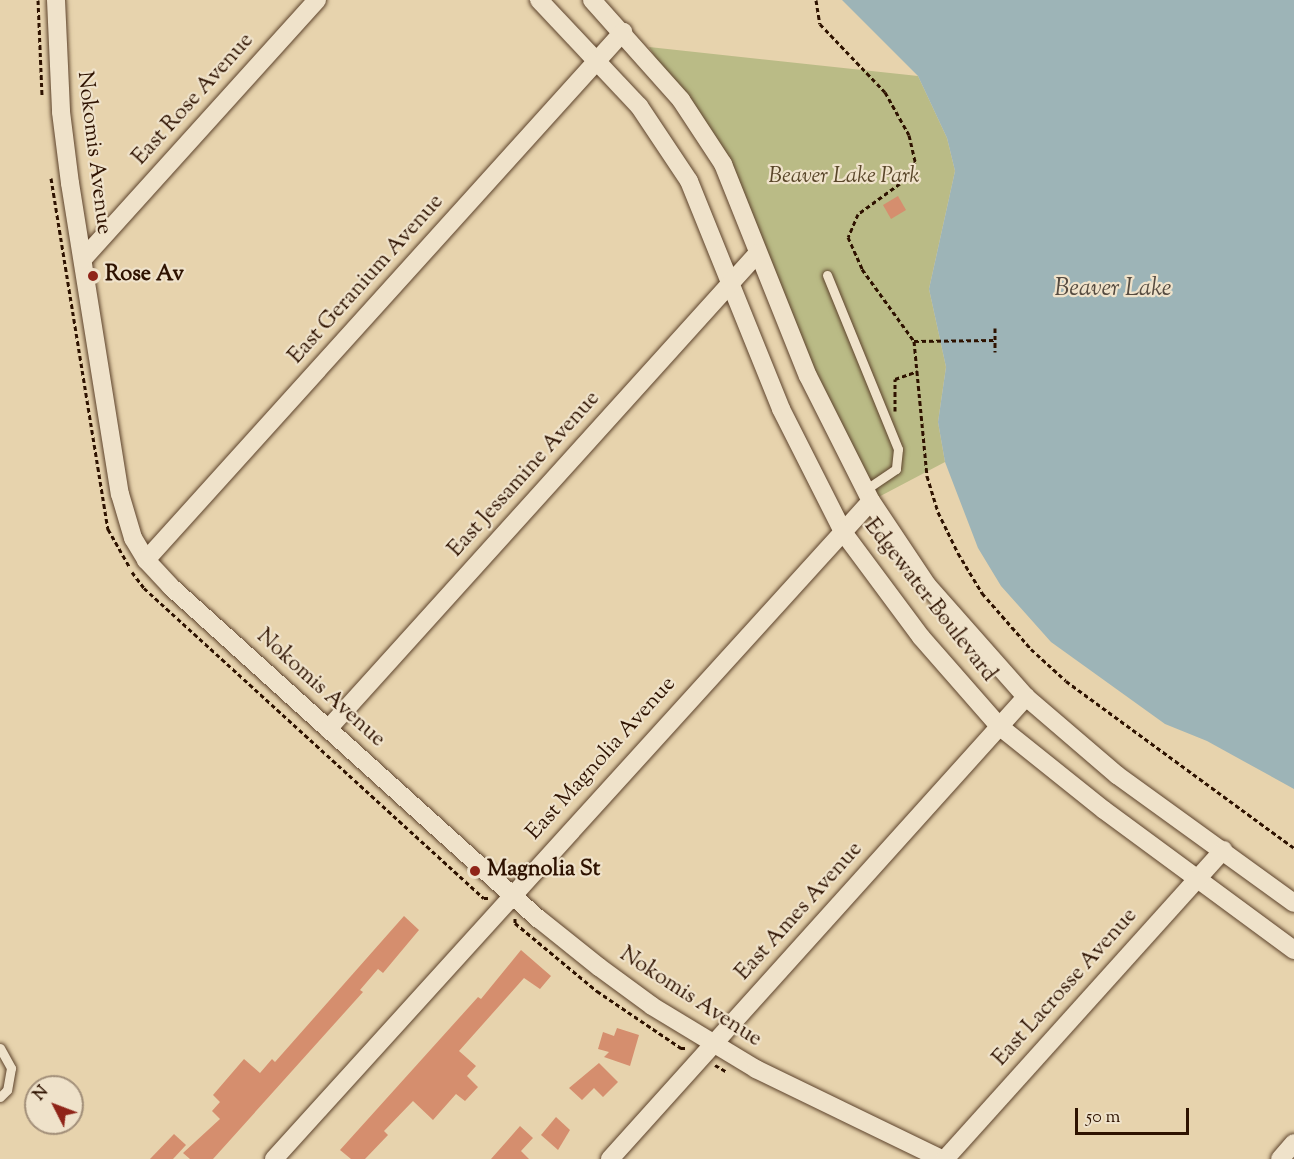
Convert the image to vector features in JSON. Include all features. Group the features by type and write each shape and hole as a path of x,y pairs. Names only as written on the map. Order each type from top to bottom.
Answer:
{"street":[{"name":"Nokomis Avenue","path":"56,0 61,112 82,259 123,512 146,560 170,586 511,894 599,967 713,1044 943,1159"},
{"name":"East Rose Avenue","path":"82,259 317,0"},
{"name":"Edgewater Boulevard","path":"539,0 639,106 689,181 781,409 843,532 921,637 999,726 1197,879 1294,950"},
{"name":"Edgewater Boulevard","path":"592,0 681,99 723,164 808,376 868,496 927,585 1026,697 1117,775 1294,903"},
{"name":"East Geranium Avenue","path":"146,560 623,32"},
{"name":"East Jessamine Avenue","path":"328,729 758,253"},
{"name":"East Magnolia Avenue","path":"274,1159 511,894 843,532 868,496"},
{"name":"East Ames Avenue","path":"610,1159 1026,697"},
{"name":"East Lacrosse Avenue","path":"943,1159 1223,850"},
{"path":"1280,1159 1294,1143"}],"lane":[{"path":"827,275 898,449 896,469 868,496"},
{"path":"0,1048 11,1068 7,1090 0,1096"}],"path":[{"path":"38,0 43,102"},
{"path":"816,0 820,24 885,92 909,135 915,162 906,179 858,214 848,237 862,269 914,341 927,476 938,512 982,593 1031,649 1066,681 1294,848"},
{"path":"50,168 108,529 122,556 144,588 484,898 491,898"},
{"path":"995,328 995,352"},
{"path":"914,341 995,340"},
{"path":"884,418 896,410 895,380 918,370"}],"green space":[{"name":"Beaver Lake Park","path":"649,47 918,76 947,138 955,171 929,289 946,367 938,422 945,462 871,501 758,253 681,100"}],"water":[{"name":"Beaver Lake","path":"842,0 1294,0 1294,789 1207,741 1165,724 1051,642 1001,586 978,548 945,462 938,422 946,367 929,289 955,171 947,138 918,76"}],"building":[{"path":"898,196 906,210 891,219 883,205"},
{"path":"404,916 419,930 383,973 378,969 360,990 363,992 213,1159 190,1159 183,1153 220,1119 212,1111 220,1102 213,1095 244,1059 260,1073 272,1059 275,1062"},
{"path":"521,950 551,976 540,989 524,978 459,1051 476,1066 467,1076 478,1087 465,1101 456,1094 433,1120 413,1101 384,1131 388,1135 365,1159 351,1159 340,1150 478,997 481,999"},
{"path":"617,1028 639,1035 630,1066 604,1057 609,1052 598,1049 603,1032 614,1036"},
{"path":"599,1063 618,1082 603,1097 594,1088 582,1100 569,1088"},
{"path":"556,1117 570,1130 558,1150 541,1135"},
{"path":"520,1126 533,1138 521,1151 529,1159 491,1159"},
{"path":"174,1134 186,1145 173,1159 150,1159"}],"place":[{"name":"Rose Av","path":"93,276"},
{"name":"Magnolia St","path":"475,871"}]}
